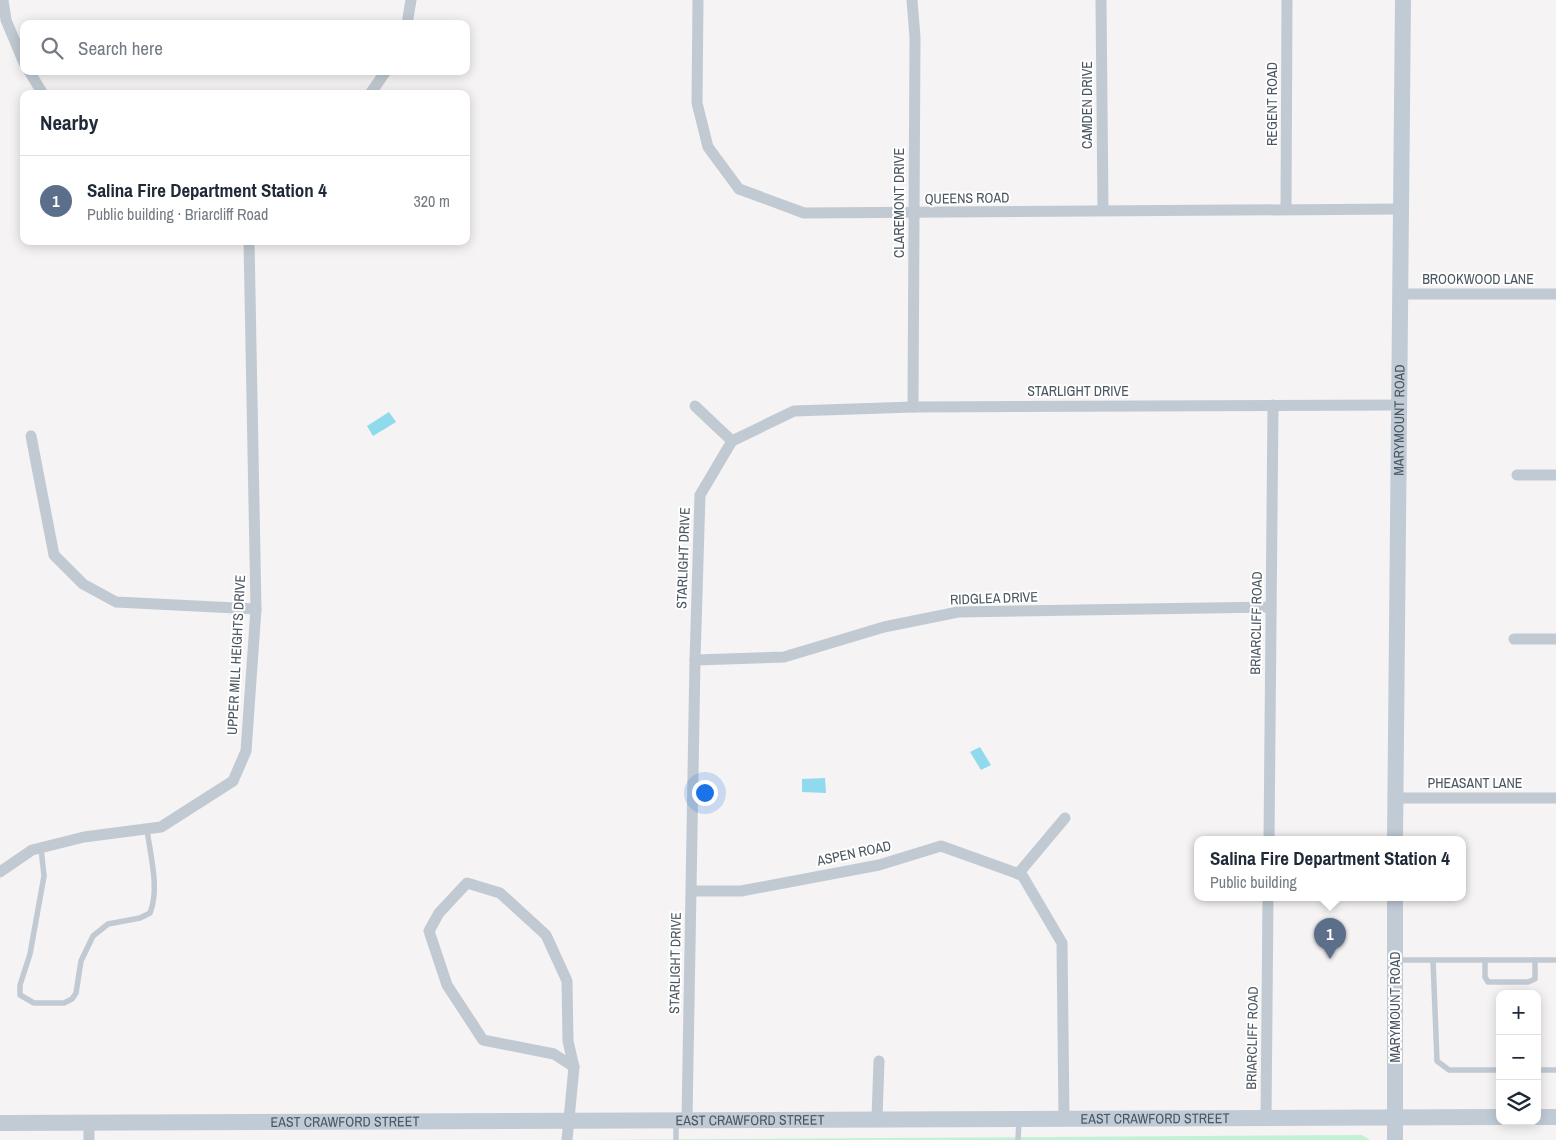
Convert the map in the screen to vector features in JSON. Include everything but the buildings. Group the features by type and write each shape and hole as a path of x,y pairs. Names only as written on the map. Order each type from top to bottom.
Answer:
{"street":[{"path":"3,0 6,20 20,53"},
{"path":"408,20 411,0"},
{"name":"QUEENS ROAD","path":"698,0 697,103 708,147 739,190 804,213 913,214 1286,208 1401,209"},
{"name":"CLAREMONT DRIVE","path":"912,0 915,37 913,407"},
{"name":"CAMDEN DRIVE","path":"1101,0 1103,210"},
{"name":"REGENT ROAD","path":"1286,208 1287,0"},
{"name":"MARYMOUNT ROAD","path":"1395,836 1403,0"},
{"path":"31,75 41,90"},
{"path":"373,90 383,75"},
{"name":"UPPER MILL HEIGHTS DRIVE","path":"0,872 32,850 84,837 161,827 233,781 246,750 256,609 249,245"},
{"name":"BROOKWOOD LANE","path":"1400,294 1556,294"},
{"name":"BRIARCLIFF ROAD","path":"1269,836 1272,405"},
{"name":"STARLIGHT DRIVE","path":"682,1119 692,891 695,660 700,494 732,441 794,411 913,407 1399,405"},
{"path":"696,406 732,441"},
{"path":"31,436 54,555 82,584 116,602 256,609"},
{"path":"1517,474 1556,475"},
{"name":"RIDGLEA DRIVE","path":"695,660 784,658 884,627 958,612 1271,607"},
{"path":"1514,638 1556,638"},
{"name":"PHEASANT LANE","path":"1395,798 1556,798"},
{"path":"1064,818 1018,874 1022,875 1062,943 1064,1118"},
{"name":"ASPEN ROAD","path":"692,891 741,891 880,864 941,846 1018,874"},
{"path":"567,1140 574,1067 568,1041 567,981 546,935 500,893 467,884 439,913 429,932 447,985 484,1040 554,1054 574,1067"},
{"name":"BRIARCLIFF ROAD","path":"1266,1118 1268,901"},
{"name":"MARYMOUNT ROAD","path":"1395,901 1395,1140"},
{"path":"877,1118 879,1061"},
{"name":"EAST CRAWFORD STREET","path":"0,1123 568,1119 1496,1117"},
{"path":"1541,1117 1556,1117"},
{"path":"89,1122 89,1140"}],"lane":[{"path":"40,848 44,876 30,954 20,985 20,995 34,1003 64,1003 72,1000 76,993 81,961 93,936 108,924 140,918 150,913 154,899 154,882 147,828"},
{"path":"1395,960 1556,960"},
{"path":"1433,960 1438,1061 1449,1070 1496,1070"},
{"path":"1485,960 1485,976 1488,982 1528,982 1535,979 1535,960"},
{"path":"1541,1070 1556,1070"},
{"path":"1018,1118 1018,1140"},
{"path":"676,1140 682,1119"}],"green space":[{"path":"1362,1135 1370,1140 587,1140"}],"water":[{"path":"389,412 396,422 373,436 367,426"},
{"path":"980,747 991,765 981,770 970,752"},
{"path":"825,778 826,793 802,792 802,779"}],"place":[{"name":"Salina Fire Department Station 4","path":"1330,959"}]}
